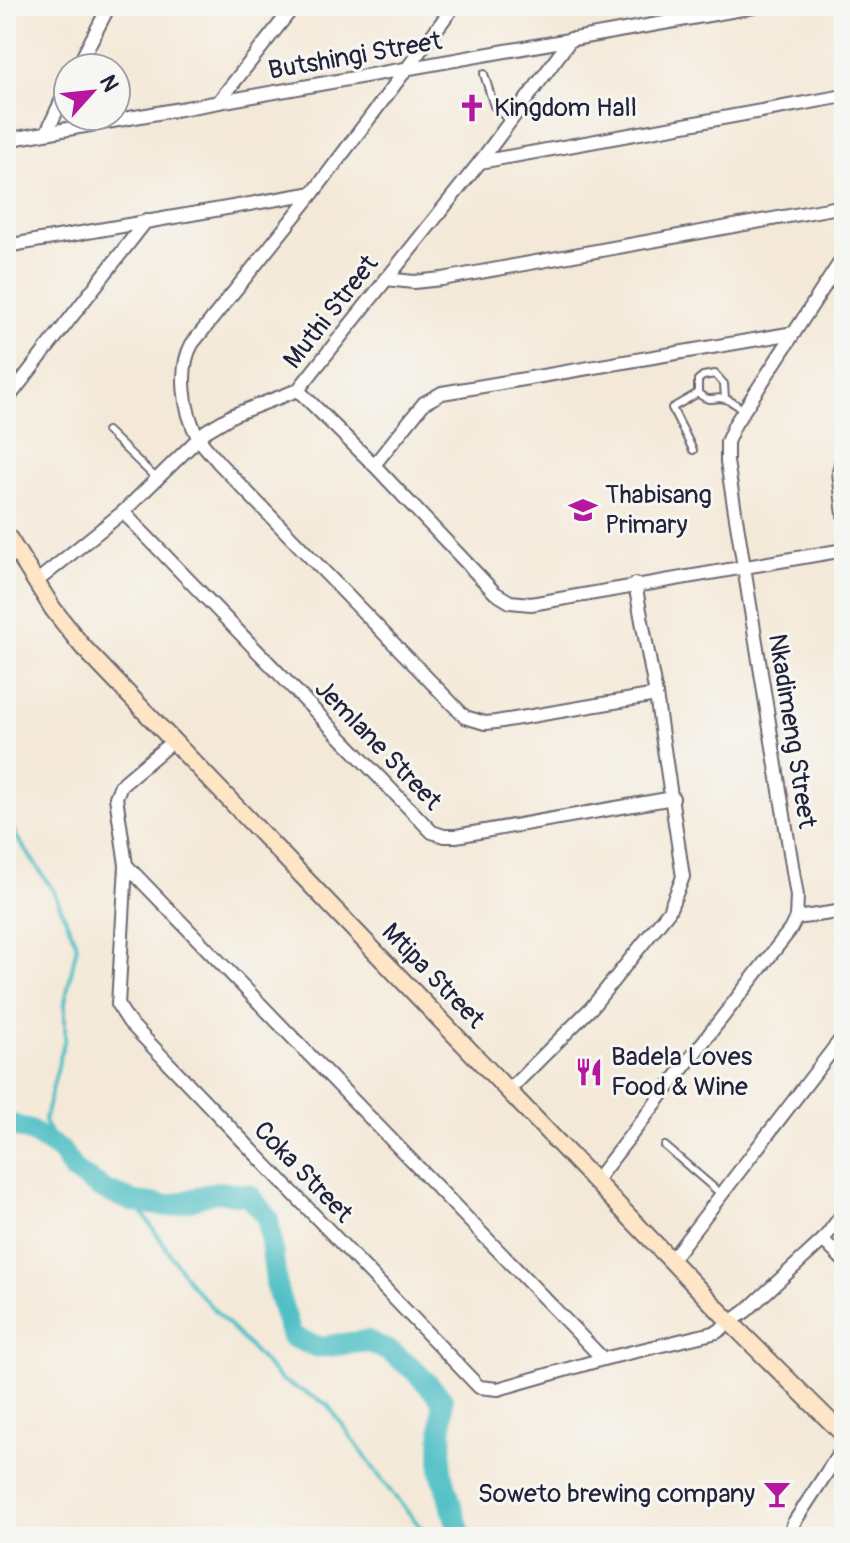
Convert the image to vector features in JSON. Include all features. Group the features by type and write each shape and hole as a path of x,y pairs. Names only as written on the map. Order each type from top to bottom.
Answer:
{"street":[{"path":"85,52 109,6"},
{"path":"220,100 294,6"},
{"path":"454,6 187,353 184,373 189,410 198,437 218,462 465,717 485,723 496,722 656,695"},
{"name":"Butshingi Street","path":"6,140 759,6"},
{"name":"Muthi Street","path":"36,582 123,512 198,437 220,422 298,390 480,162 571,39"},
{"path":"480,162 844,96"},
{"path":"47,132 52,121"},
{"path":"6,246 313,193"},
{"path":"385,279 414,282 442,279 844,206"},
{"path":"6,401 146,221"},
{"name":"Nkadimeng Street","path":"796,918 797,896 727,450 730,433 844,256"},
{"path":"374,465 424,403 442,393 794,333"},
{"path":"298,390 495,593 510,602 531,604 844,550"},
{"path":"844,451 839,472 844,515"},
{"name":"Jemlane Street","path":"123,512 432,832 456,836 673,798"},
{"name":"Mtipa Street","path":"6,534 82,646 731,1323 844,1435"},
{"path":"510,1089 585,1015 669,911 683,877 673,798 635,584"},
{"name":"Coka Street","path":"173,741 118,791 117,811 126,865 116,994 122,1013 472,1380 485,1389 498,1389 603,1359 717,1332 823,1240 844,1212"},
{"path":"126,865 603,1359"},
{"path":"596,1180 780,943 796,918 844,911"},
{"path":"672,1259 844,1035"},
{"path":"823,1240 844,1261"},
{"path":"790,1537 793,1524 844,1446"}],"lane":[{"path":"484,74 494,106 510,121"},
{"path":"698,393 698,380 715,374 724,384 725,398"},
{"path":"698,393 711,400 725,398 744,410"},
{"path":"693,450 672,408 698,393"},
{"path":"107,431 157,479"},
{"path":"665,1146 721,1194"}],"waterway":[{"path":"6,815 18,839 53,890 77,945 65,1002 65,1038 44,1122 61,1151"},
{"path":"6,1123 30,1131 61,1151 74,1171 106,1191 135,1202 170,1206 216,1192 249,1195 268,1219 277,1289 292,1337 318,1347 368,1341 392,1353 414,1370 442,1399 441,1471 461,1537"},
{"path":"135,1202 191,1285 281,1380 327,1404 391,1492 423,1530 436,1537"}],"place":[{"name":"Kingdom Hall","path":"472,108"},
{"name":"Thabisang Primary","path":"583,510"},
{"name":"Badela Loves Food & Wine","path":"589,1072"},
{"name":"Soweto brewing company","path":"777,1494"}]}
